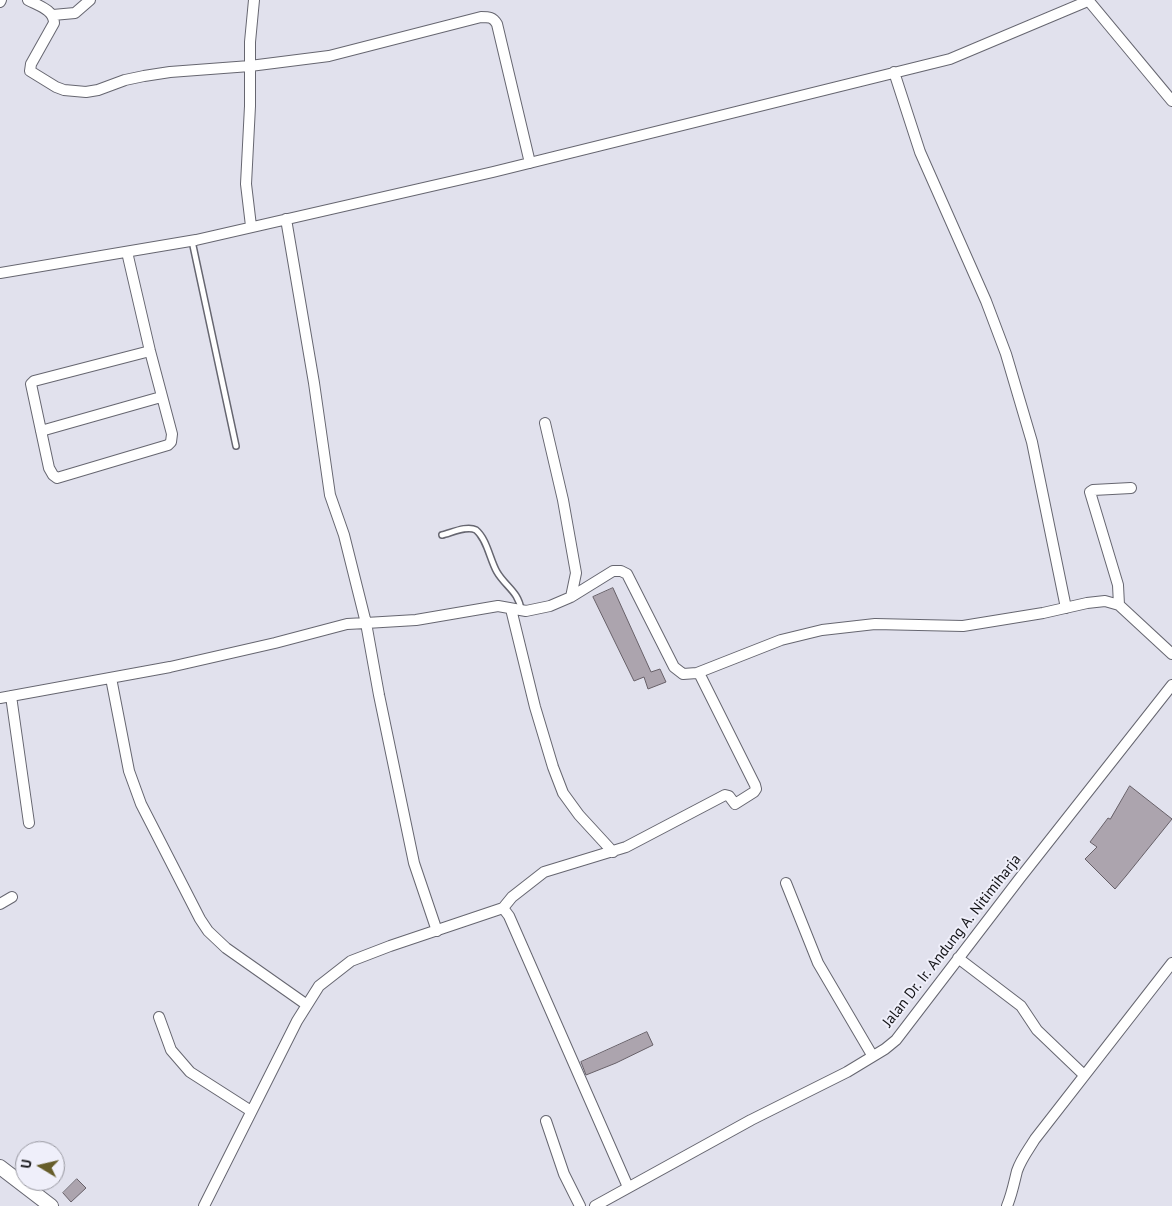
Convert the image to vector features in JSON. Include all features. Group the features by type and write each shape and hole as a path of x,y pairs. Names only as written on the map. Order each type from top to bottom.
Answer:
{"main road":[{"path":"0,1167 51,1206"}],"street":[{"path":"28,0 53,15 75,13 90,0"},
{"path":"251,226 246,184 250,106 250,42 254,0"},
{"path":"0,273 128,252 286,220 530,163 950,59 1088,0 1172,101"},
{"path":"53,15 54,23 30,68 33,73 56,87 64,90 86,92 98,90 125,80 153,75 329,56 481,17 488,17 494,19 497,24 530,163"},
{"path":"894,72 920,152 986,301 1006,354 1032,442 1066,608"},
{"path":"286,220 314,383 330,495 344,535 366,623 414,863 437,931"},
{"path":"128,252 161,397 172,434 171,442 168,446 57,478 52,475 31,384 34,381 150,350"},
{"path":"41,431 161,397"},
{"path":"545,423 563,500 576,573 571,597"},
{"path":"1120,605 1118,585 1090,492 1093,490 1131,488"},
{"path":"29,823 5,697 170,668 347,624 416,620 498,606 526,611 550,606 571,597 613,571 621,571 627,574 674,667 683,674 699,672 781,640 822,630 875,624 963,626 1105,601 1120,605 1172,654"},
{"path":"516,609 535,707 563,793 579,815 613,852"},
{"path":"204,1206 297,1021 319,986 351,961 502,908 512,897 544,872 626,847 725,795 729,796 735,804 754,792 756,789 699,672"},
{"path":"111,678 129,771 141,804 200,919 226,948 307,1005"},
{"name":"Jalan Dr. Ir. Andung A. Nitimiharja","path":"595,1206 751,1120 847,1072 872,1055 886,1049 896,1040 1172,685"},
{"path":"786,883 818,963 872,1055"},
{"path":"0,904 12,897"},
{"path":"502,908 509,916 628,1187"},
{"path":"958,958 1021,1006 1037,1030 1084,1075"},
{"path":"1007,1206 1024,1155 1172,963"},
{"path":"159,1018 172,1050 190,1072 251,1111"},
{"path":"546,1121 564,1174 580,1206"}],"lane":[{"path":"192,240 236,446"},
{"path":"442,535 466,529 477,532 498,574 519,599 516,609"}],"building":[{"path":"613,588 651,672 660,669 666,682 648,689 644,677 634,681 593,597"},
{"path":"1130,786 1172,819 1115,889 1085,859 1097,847 1090,842 1108,818 1110,819"},
{"path":"647,1032 653,1045 586,1075 581,1062"},
{"path":"77,1179 86,1188 71,1202 63,1193"}]}
